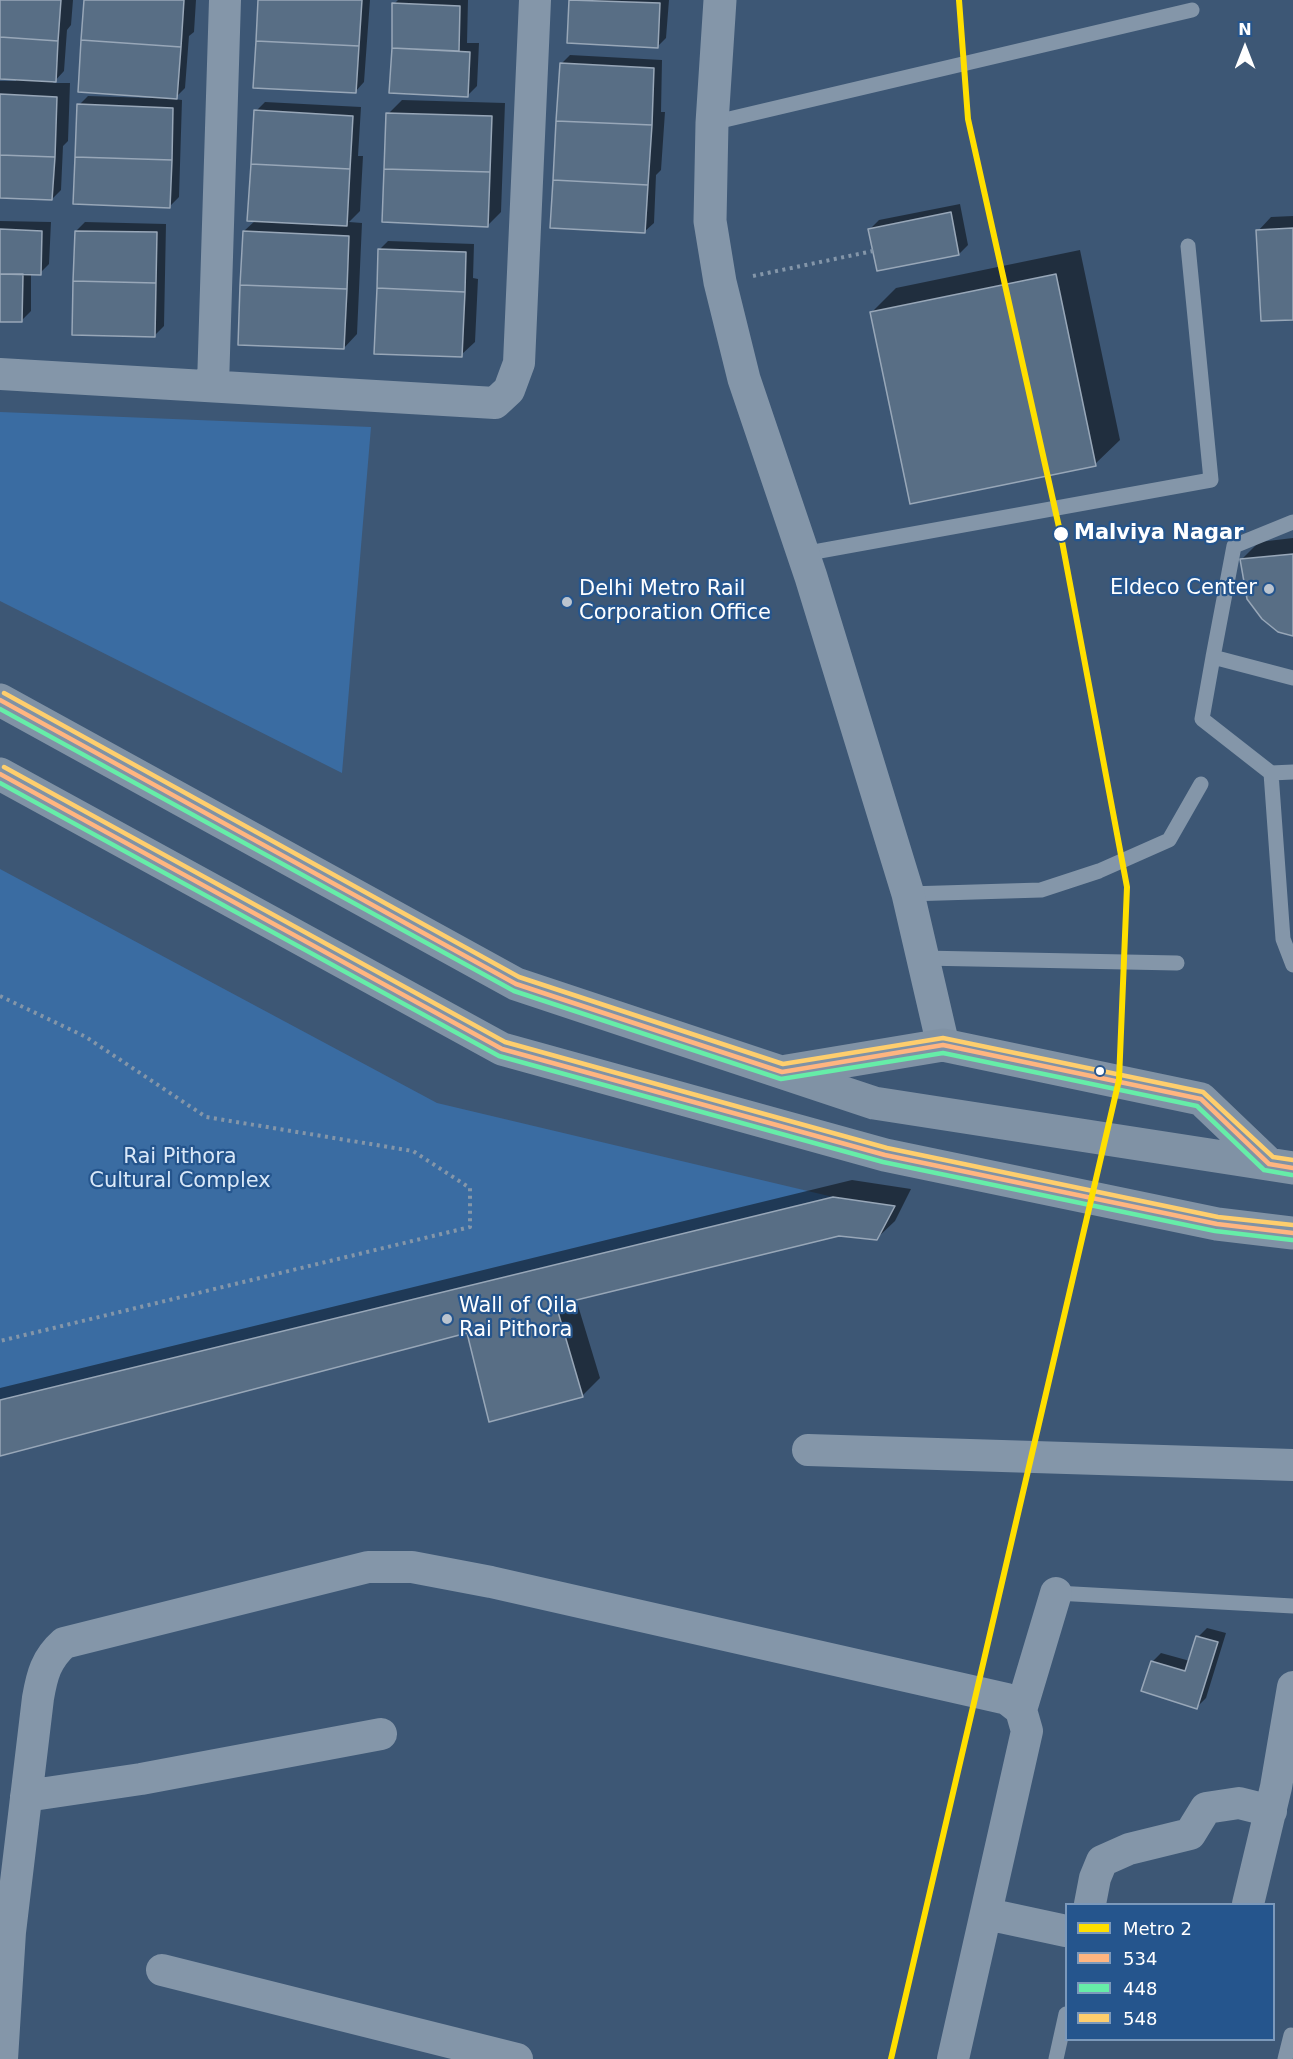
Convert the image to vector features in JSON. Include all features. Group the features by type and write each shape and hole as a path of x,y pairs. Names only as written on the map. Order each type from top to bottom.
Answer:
{"main road":[{"path":"0,700 516,984 874,1103 1281,1166"},
{"path":"0,774 502,1049 885,1155 1217,1224 1293,1233"},
{"path":"782,1072 943,1045 1201,1099 1281,1166"}],"street":[{"path":"213,386 225,0"},
{"path":"0,374 495,403 509,390 519,363 535,0"},
{"path":"720,0 712,123 710,221 720,282 744,379 803,554 908,894 943,1045"},
{"path":"808,1450 1293,1466"},
{"path":"2,2059 10,1932 43,1671 51,1655 64,1643 368,1567 412,1567 491,1582 1007,1700 1021,1710"},
{"path":"953,2059 1027,1731 1021,1710 1056,1593"},
{"path":"1248,1903 1270,1811 1293,1687"},
{"path":"26,1796 141,1779 381,1734"},
{"path":"1090,1903 1095,1878 1102,1861 1129,1849 1190,1834 1206,1808 1239,1803 1270,1811"},
{"path":"987,1914 1065,1931"},
{"path":"162,1970 517,2059"}],"lane":[{"path":"712,123 1192,10"},
{"path":"803,554 1211,480 1188,246"},
{"path":"1293,522 1234,546 1202,719 1270,773 1293,772"},
{"path":"1213,657 1293,678"},
{"path":"1270,773 1283,939 1293,965"},
{"path":"908,894 1041,890 1099,871 1169,840 1201,784"},
{"path":"922,958 1177,963"},
{"path":"1056,1593 1293,1606"},
{"path":"1056,2059 1065,2018"},
{"path":"1285,2059 1291,2035"}],"path":[{"path":"720,282 873,251"},
{"path":"0,996 86,1037 206,1117 412,1151 470,1188 470,1227 0,1341"},
{"path":"0,1002 7,999"}],"green space":[{"path":"0,412 371,427 342,773 0,601"},
{"name":"Rai Pithora Cultural Complex","path":"0,869 437,1103 833,1197 0,1400"}],"building":[{"path":"0,0 61,0 58,41 0,37"},
{"path":"84,0 184,0 181,47 81,40"},
{"path":"258,0 362,0 359,46 256,41"},
{"path":"569,0 660,3 658,48 567,43"},
{"path":"392,3 460,6 459,51 392,48"},
{"path":"0,37 58,41 56,82 0,79"},
{"path":"81,40 181,47 177,99 78,92"},
{"path":"256,41 359,46 356,93 253,88"},
{"path":"392,48 470,52 468,97 389,93"},
{"path":"560,63 654,68 652,125 556,121"},
{"path":"0,94 57,97 55,157 0,155"},
{"path":"77,104 173,108 172,160 75,157"},
{"path":"254,110 353,116 350,169 251,164"},
{"path":"386,113 492,116 490,172 384,169"},
{"path":"556,121 652,125 648,185 553,180"},
{"path":"0,155 55,157 52,200 0,198"},
{"path":"75,157 172,160 170,208 73,204"},
{"path":"251,164 350,169 347,226 247,221"},
{"path":"384,169 490,172 488,227 382,222"},
{"path":"553,180 648,185 645,233 550,228"},
{"path":"951,212 959,255 877,271 868,229"},
{"path":"1293,228 1293,320 1261,321 1256,230"},
{"path":"0,229 42,231 41,275 0,274"},
{"path":"75,231 157,232 156,283 73,281"},
{"path":"243,231 349,236 347,289 240,285"},
{"path":"378,249 466,252 465,292 377,288"},
{"path":"0,274 23,274 22,322 0,322"},
{"path":"1056,274 1096,466 910,504 870,312"},
{"path":"73,281 156,283 155,337 72,335"},
{"path":"240,285 347,289 344,349 238,345"},
{"path":"377,288 465,292 462,357 374,354"},
{"name":"Eldeco Center","path":"1293,554 1293,636 1278,632 1262,619 1247,599 1240,559"},
{"name":"Wall of Qila Rai Pithora","path":"833,1197 895,1206 877,1240 839,1236 556,1305 583,1397 489,1422 467,1333 0,1456 0,1400"},
{"path":"1196,1636 1218,1642 1197,1709 1141,1691 1151,1661 1185,1671"}],"metro line":[{"name":"2","path":"891,2059 1119,1080 1127,887 1061,536 968,119 959,0"}],"transit line":[{"name":"548","path":"4,693 519,977 783,1064 943,1038 1203,1092 1273,1157 1293,1160"},
{"name":"534","path":"0,700 516,984 782,1072 943,1045 1201,1099 1269,1164 1293,1168"},
{"name":"448","path":"0,709 514,991 781,1079 943,1053 1197,1106 1264,1170 1292,1175"},
{"name":"548","path":"4,767 505,1042 887,1148 1218,1217 1293,1225"},
{"name":"534","path":"0,774 502,1049 885,1155 1217,1224 1293,1233"},
{"name":"448","path":"0,783 499,1056 883,1162 1215,1231 1292,1240"}],"place":[{"name":"Malviya Nagar","path":"1061,534"},
{"name":"Eldeco Center","path":"1269,589"},
{"name":"Delhi Metro Rail Corporation Office","path":"567,602"},
{"name":"Wall of Qila Rai Pithora","path":"447,1319"}]}
